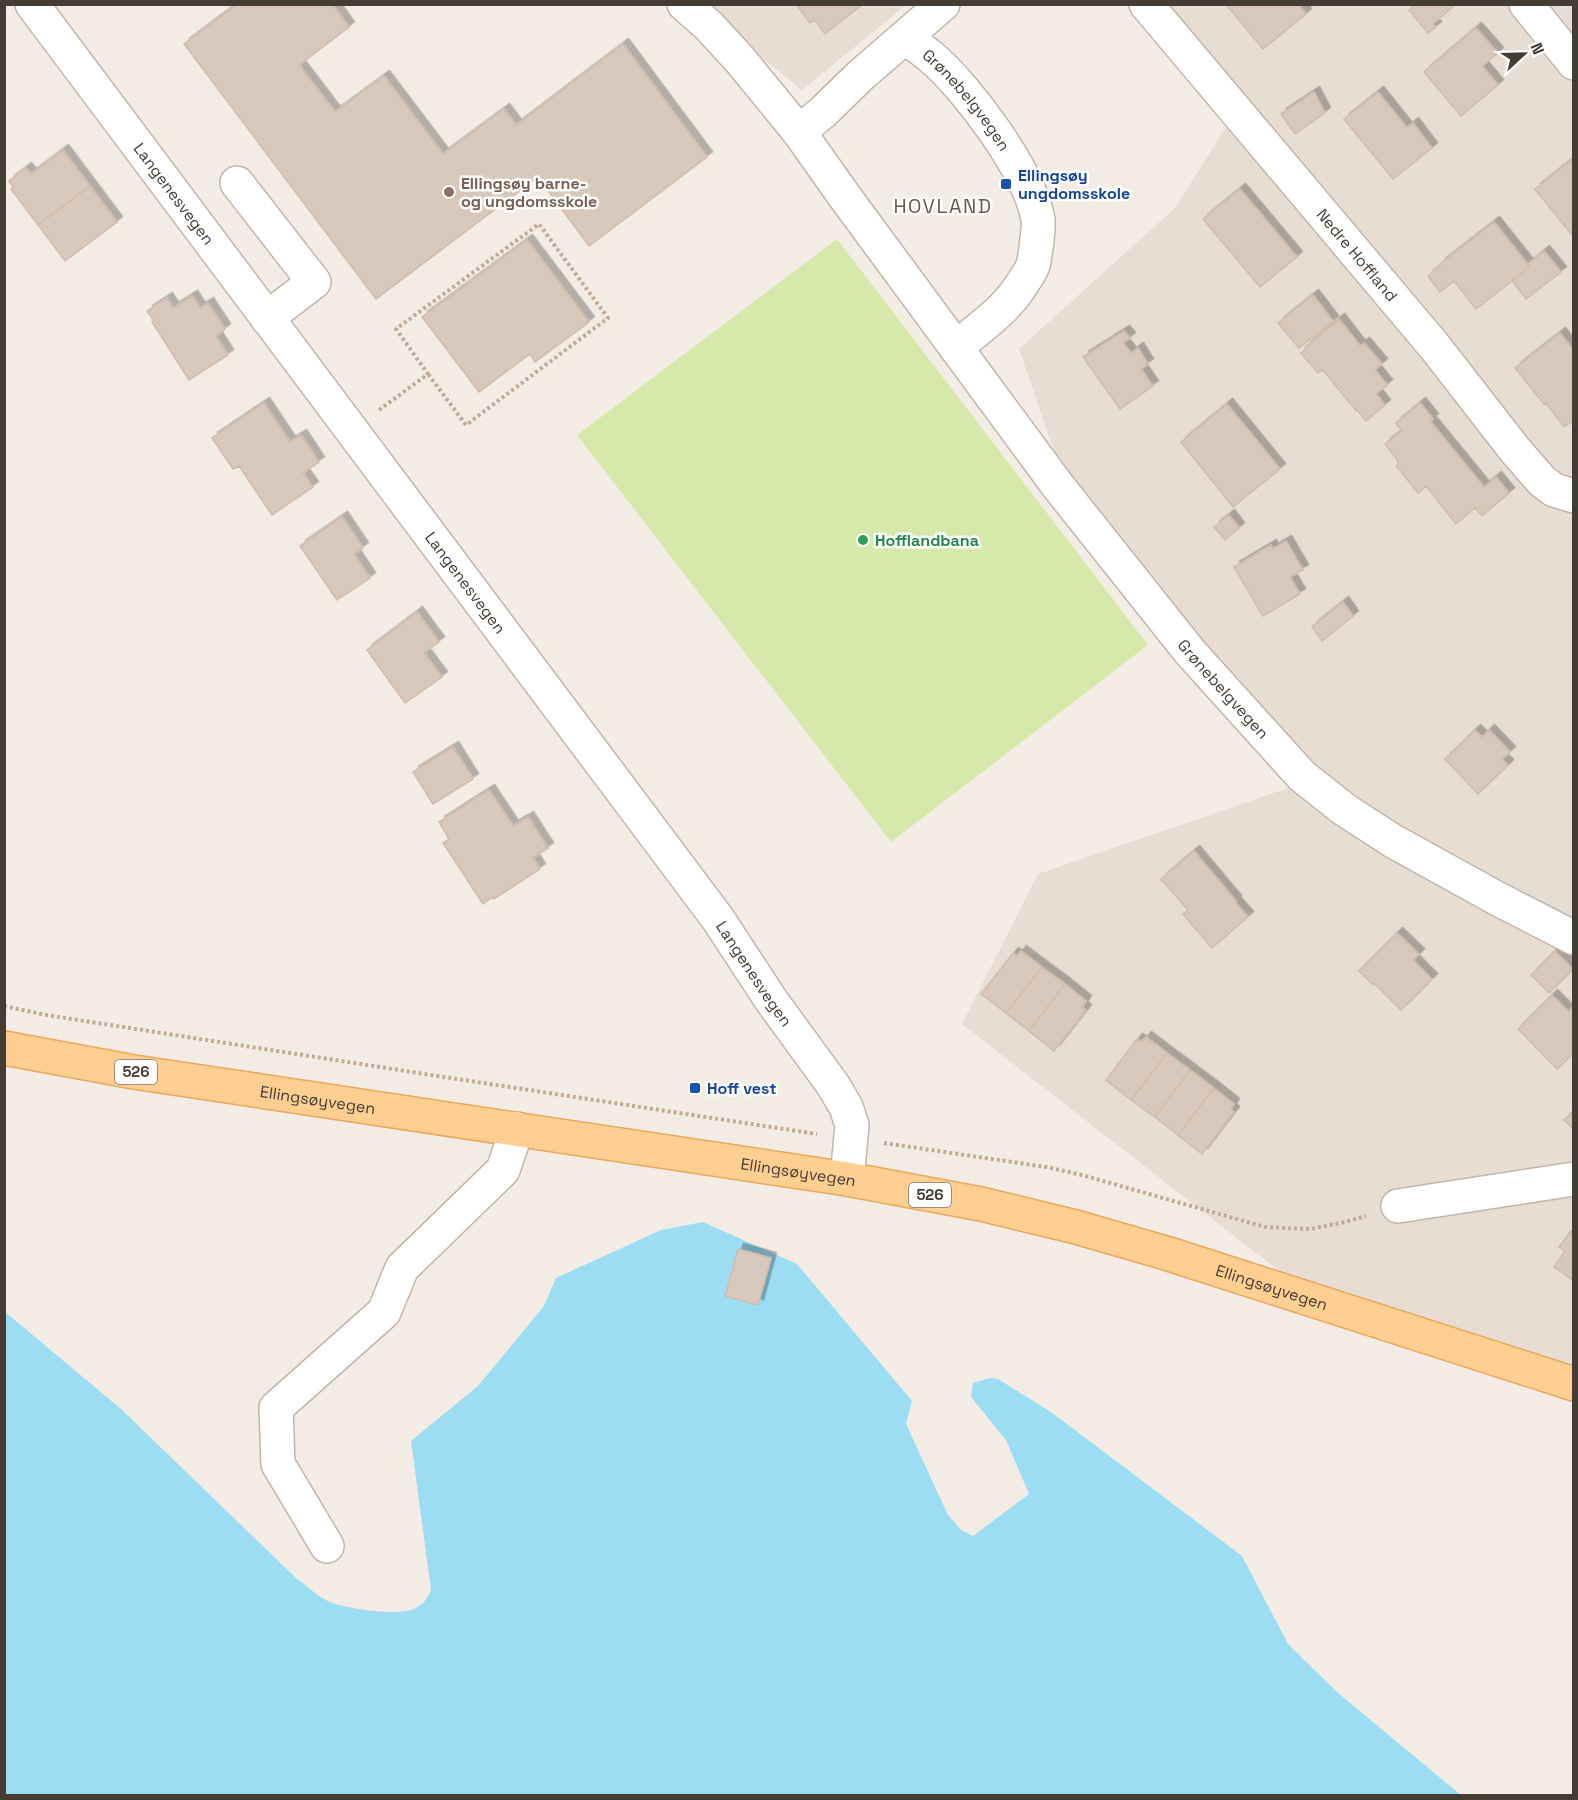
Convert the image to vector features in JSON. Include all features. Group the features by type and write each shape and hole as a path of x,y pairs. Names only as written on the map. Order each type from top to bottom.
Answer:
{"main road":[{"name":"Ellingsøyvegen","path":"4,1048 134,1072 847,1179 981,1204 1086,1230 1169,1254 1574,1384"}],"street":[{"name":"Langenesvegen","path":"32,4 718,919 846,1107 852,1125 847,1179"},
{"name":"Grønebelgvegen","path":"684,4 709,26 741,61 799,132 844,197 1058,486 1190,652 1302,776 1345,810 1393,842 1574,938"},
{"path":"906,38 943,4"},
{"name":"Nedre Hoffland","path":"1146,4 1435,347 1515,450 1548,485 1562,494 1574,496"},
{"path":"1526,4 1574,63"},
{"name":"Grønebelgvegen","path":"799,132 906,38 932,57 979,110 1017,166 1028,187 1039,221 1033,266 1016,294 1005,307 956,348"},
{"path":"237,183 314,282 267,318"},
{"path":"327,1546 278,1464 276,1408 384,1312 402,1268 503,1170 517,1129"},
{"path":"1398,1206 1574,1179"}],"path":[{"path":"539,224 608,318 466,425 428,374 396,329 539,224"},
{"path":"352,430 428,374"},
{"path":"4,1006 46,1015 457,1080 1046,1167 1265,1227 1310,1229 1345,1222 1398,1206"}],"shaded area":[{"path":"697,5 906,5 802,90"},
{"path":"1131,5 1573,5 1573,1383 1347,1324 962,1024 1038,874 1294,786 1069,495 1019,349 1175,208 1226,127"}],"green space":[{"name":"Hofflandbana","path":"837,239 1148,645 891,842 577,435"}],"water":[{"path":"703,1222 797,1264 912,1401 906,1424 948,1515 961,1530 973,1536 1029,1494 1006,1440 971,1397 973,1383 990,1378 998,1379 1051,1412 1242,1556 1288,1644 1338,1693 1461,1795 5,1795 4,1311 121,1409 296,1578 317,1594 330,1602 348,1607 386,1612 408,1611 421,1604 431,1590 411,1441 479,1385 544,1306 556,1278 661,1230"}],"building":[{"path":"237,4 332,4 349,27 299,65 335,112 384,76 443,154 504,109 516,125 623,44 707,157 589,246 538,177 376,299 184,44"},
{"path":"796,4 863,4 825,34 815,20 810,23"},
{"path":"1232,4 1298,4 1306,14 1263,49 1228,7"},
{"path":"1416,4 1456,4 1433,24 1436,27 1428,33 1409,10"},
{"path":"1476,28 1498,53 1482,66 1498,85 1461,116 1424,72"},
{"path":"1314,92 1325,113 1295,134 1281,114"},
{"path":"1378,92 1407,128 1413,123 1432,148 1393,179 1344,119"},
{"path":"63,150 90,186 38,225 11,189 13,187 9,181 26,168 31,174"},
{"path":"1573,159 1574,231 1571,234 1535,189"},
{"path":"90,186 117,222 65,261 38,225"},
{"path":"1240,189 1297,257 1260,287 1203,219"},
{"path":"1494,222 1530,267 1476,309 1454,281 1440,292 1428,276"},
{"path":"527,240 589,322 535,362 530,354 479,392 422,317"},
{"path":"1544,251 1561,272 1526,299 1512,281 1530,267 1527,265"},
{"path":"1313,295 1333,321 1299,348 1278,323"},
{"path":"192,296 200,308 208,303 225,329 216,336 228,355 189,380 147,311 167,298 173,308"},
{"path":"1339,319 1360,346 1364,343 1382,364 1375,370 1387,385 1376,394 1385,405 1366,421 1323,370 1318,373 1301,353 1306,349 1305,347"},
{"path":"1124,331 1130,338 1123,343 1131,353 1138,348 1148,364 1141,369 1153,386 1120,409 1083,357"},
{"path":"1560,333 1574,351 1574,420 1564,427 1515,368"},
{"path":"264,403 290,442 301,435 319,462 303,473 313,487 272,515 239,466 233,469 212,438"},
{"path":"1420,403 1433,419 1430,421 1484,487 1496,477 1509,493 1482,516 1475,508 1456,524 1426,486 1418,493 1397,467 1398,461 1385,444 1402,431 1396,423"},
{"path":"1227,404 1280,469 1233,507 1181,442"},
{"path":"1229,515 1239,528 1225,540 1214,527"},
{"path":"342,517 363,548 354,554 370,578 337,600 300,546"},
{"path":"1286,541 1303,570 1290,577 1300,594 1263,616 1234,567 1271,545 1273,549"},
{"path":"1343,602 1353,616 1322,641 1312,627"},
{"path":"417,612 439,642 424,653 442,677 405,703 367,650"},
{"path":"1475,730 1482,737 1489,730 1510,752 1502,759 1508,765 1478,794 1445,759"},
{"path":"453,747 473,779 433,804 413,772"},
{"path":"489,790 513,826 528,817 548,848 533,858 540,869 483,904 443,843 449,839 439,822"},
{"path":"1194,851 1248,917 1212,948 1183,914 1188,910 1161,879"},
{"path":"1397,933 1419,954 1413,960 1432,979 1401,1010 1359,971"},
{"path":"1021,951 1042,967 1006,1013 981,994 1013,953 1017,956"},
{"path":"1555,951 1573,969 1549,993 1531,975"},
{"path":"1042,967 1065,984 1029,1031 1006,1013"},
{"path":"1065,984 1086,1001 1082,1007 1086,1010 1054,1051 1029,1031"},
{"path":"1552,995 1569,1012 1572,1008 1574,1010 1574,1053 1557,1069 1518,1029"},
{"path":"1146,1037 1167,1053 1131,1100 1106,1080 1137,1039 1142,1042"},
{"path":"1167,1053 1190,1070 1155,1117 1131,1100"},
{"path":"1190,1070 1214,1088 1178,1135 1155,1117"},
{"path":"1214,1088 1234,1104 1231,1109 1234,1112 1202,1154 1178,1135"},
{"path":"1574,1111 1574,1130 1564,1120"},
{"path":"1570,1232 1574,1235 1574,1281 1554,1267 1565,1251 1559,1247"},
{"path":"738,1249 771,1258 758,1305 725,1296"}],"place":[{"name":"Ellingsøy ungdomsskole","path":"1006,184"},
{"name":"Ellingsøy barne- og ungdomsskole","path":"449,192"},
{"name":"Hofflandbana","path":"863,540"},
{"name":"Hoff vest","path":"695,1088"}],"district":[{"name":"HOVLAND","path":"943,206"}]}
